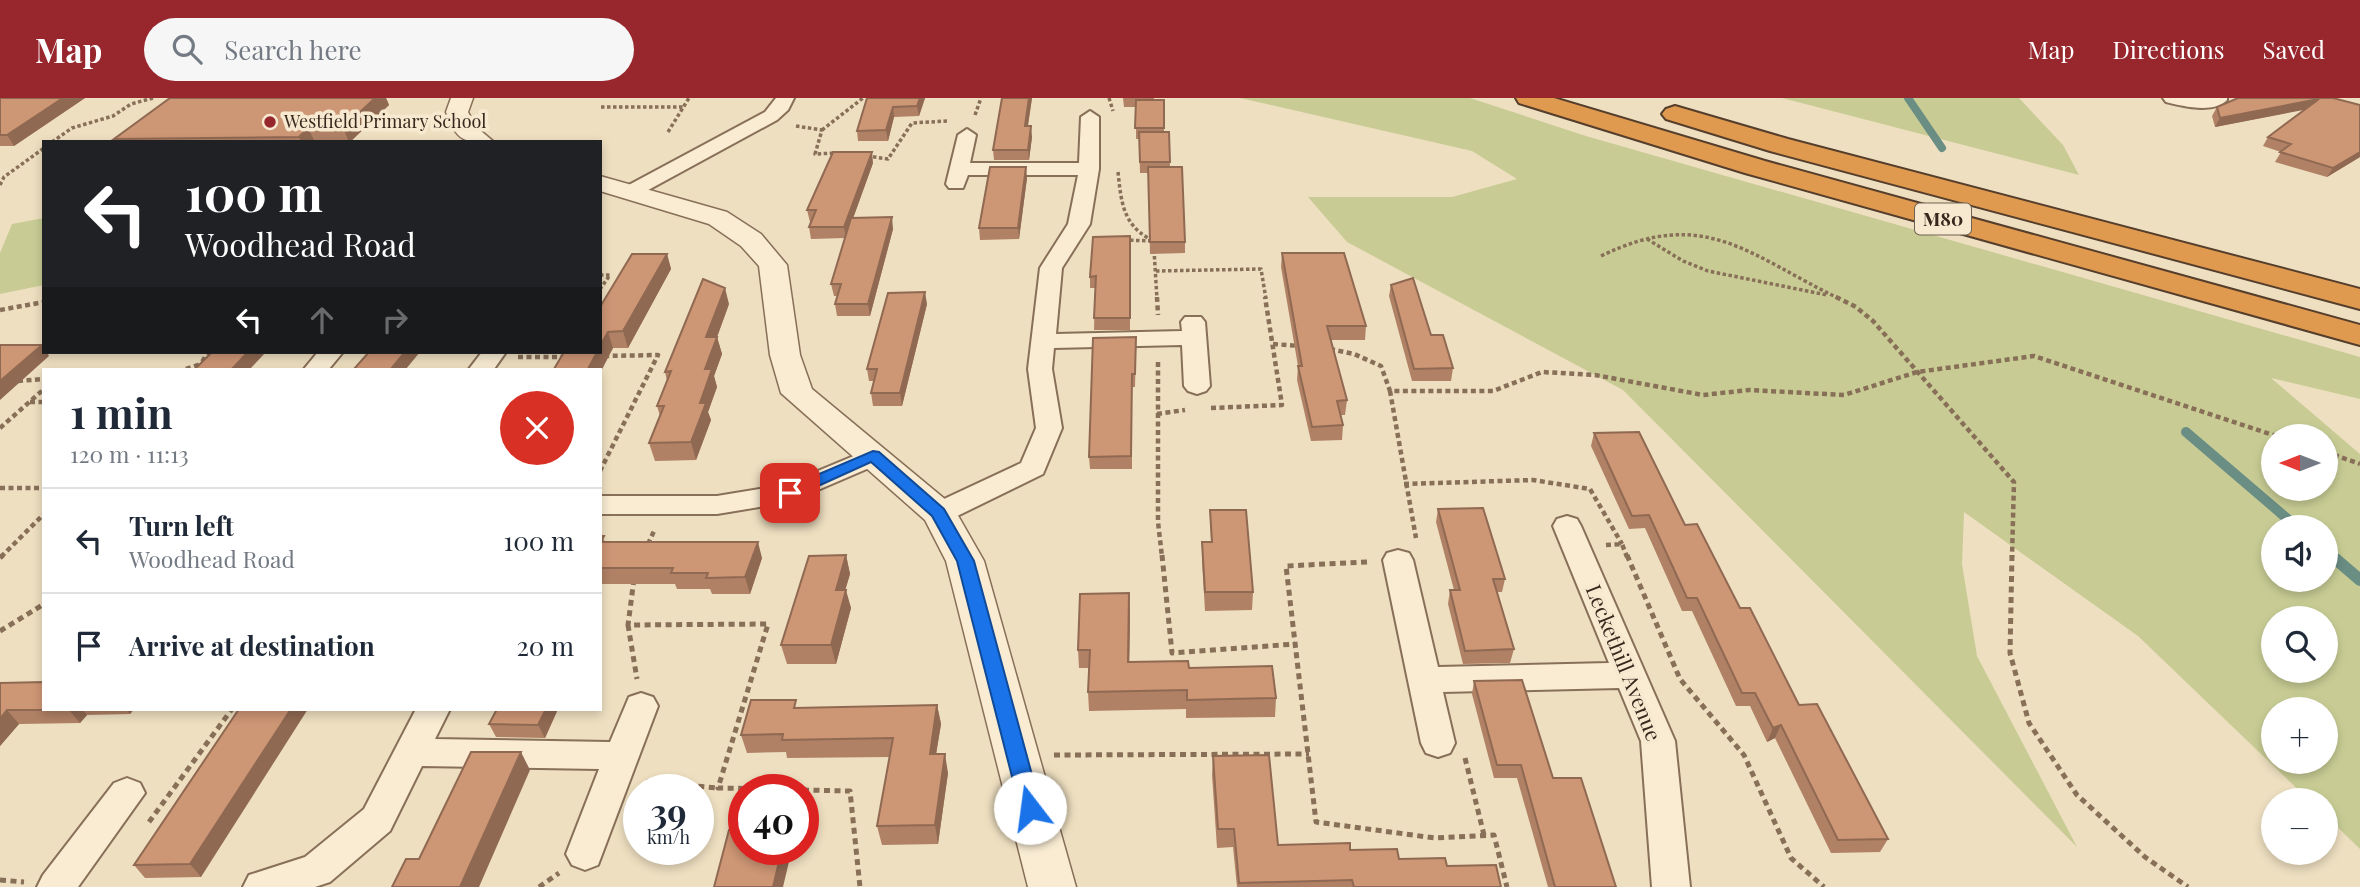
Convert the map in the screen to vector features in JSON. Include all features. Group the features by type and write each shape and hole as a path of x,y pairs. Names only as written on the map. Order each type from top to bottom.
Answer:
{"highway":[{"name":"M80","path":"1528,98 1755,167 2360,335"},
{"name":"M80","path":"1646,106 1779,145 2360,299"}],"street":[{"path":"462,98 457,112 465,130 479,140"},
{"path":"616,187 754,126 771,116 782,106 785,98"},
{"path":"2172,98 2194,102 2218,98"},
{"path":"939,513 1033,468 1049,428 1040,369 1051,268 1079,224 1102,117"},
{"path":"967,135 957,177 1089,169"},
{"path":"616,187 718,218 751,240 773,265 785,355 797,393 939,513 965,561 1052,887"},
{"path":"1043,341 1158,339 1193,329 1196,397"},
{"path":"317,368 329,354"},
{"path":"602,505 717,505 790,493 873,456"},
{"name":"Leckethill Avenue","path":"1572,536 1658,741 1671,887"},
{"path":"1398,561 1438,743"},
{"path":"1426,680 1630,676"},
{"path":"585,854 641,706"},
{"path":"262,887 317,870 377,820 432,711"},
{"path":"411,752 618,768"},
{"path":"57,887 127,793"}],"path":[{"path":"55,140 72,128 113,116 131,104 153,98"},
{"path":"668,132 689,98"},
{"path":"842,152 815,154 822,130 863,98"},
{"path":"1102,117 1113,105 1109,98"},
{"path":"601,107 683,107"},
{"path":"865,155 888,159 912,123 948,121"},
{"path":"754,126 794,126 822,130"},
{"path":"0,185 1,180 42,149"},
{"path":"1117,165 1125,219 1137,233 1153,240"},
{"path":"1601,256 1618,246 1663,232 1695,234 1727,242 1768,260 1862,312 1980,440 2014,482 2010,653 2029,723 2077,795 2145,857 2188,887"},
{"path":"1646,238 1683,261 1708,271 1831,296"},
{"path":"1069,240 1153,240"},
{"path":"1153,240 1158,339 1158,522 1172,653 1295,644"},
{"path":"1156,271 1261,269 1282,405 1207,408"},
{"path":"602,275 610,275 602,286"},
{"path":"0,310 42,302"},
{"path":"1273,344 1308,346"},
{"path":"1319,346 1354,354 1381,366 1390,391 1420,560 1286,566 1316,822 1436,838 1494,835 1507,887"},
{"path":"602,467 658,355 605,356"},
{"path":"488,360 579,356"},
{"path":"1390,391 1493,391 1542,372 1595,375 1666,390 1703,394 1749,390 1844,394 1917,372 2034,356 2261,431"},
{"path":"11,381 42,379"},
{"path":"0,428 42,391"},
{"path":"1157,414 1196,397"},
{"path":"29,402 42,402"},
{"path":"2338,456 2360,464"},
{"path":"1405,484 1532,480 1590,489 1622,544 1680,679 1744,755 1791,858 1824,887"},
{"path":"0,488 42,488"},
{"path":"0,558 42,516"},
{"path":"1572,536 1622,544"},
{"path":"636,544 648,544 643,555"},
{"path":"639,567 634,578 628,625 641,706"},
{"path":"0,631 42,605"},
{"path":"628,625 768,624 718,788"},
{"path":"141,833 231,711"},
{"path":"1438,743 1461,743 1484,835"},
{"path":"1016,755 1309,754"},
{"path":"618,768 728,788"},
{"path":"819,791 850,792 860,887"}],"green space":[{"path":"1240,98 1470,98 1586,136 2360,357 2360,399 2271,378 2325,424 2261,424 2261,501 2338,501 2338,435 2360,454 2360,849 2338,828 2338,788 2296,788 2282,774 2338,774 2338,697 2261,697 2261,754 2138,636 1964,512 1962,564 1977,656 2077,847 1623,390 1347,242 1308,197 1452,197 1517,179 1472,151"},
{"path":"1782,98 2019,98 2063,145 2079,175"},
{"path":"42,218 42,285 0,294 0,253 12,224"}],"building":[{"path":"0,98 63,98 7,135 0,135"},
{"path":"170,98 375,98 343,128 308,128 299,137 114,139"},
{"path":"867,98 920,98 917,106 893,107 886,130 857,131"},
{"path":"1002,98 1029,98 1025,126 1031,126 1028,150 993,150"},
{"path":"2238,98 2333,98 2360,105 2360,152 2333,168 2280,152 2291,144 2268,137 2319,99 2220,118 2217,107"},
{"path":"1136,100 1164,100 1164,128 1135,128"},
{"path":"1139,132 1169,132 1170,162 1140,162"},
{"path":"833,152 872,152 844,227 809,227 816,210 807,210"},
{"path":"990,167 1026,167 1018,228 979,228"},
{"path":"1148,167 1182,167 1185,242 1150,242"},
{"path":"892,217 868,304 835,304 841,284 831,284 851,218"},
{"path":"1130,236 1130,318 1094,318 1096,276 1090,277 1093,237"},
{"path":"1282,253 1344,253 1366,326 1327,326 1347,400 1337,401 1343,425 1312,427 1298,366 1302,366"},
{"path":"632,254 667,254 623,331 608,332 602,342 602,304"},
{"path":"1413,278 1431,335 1443,335 1453,368 1414,369 1391,285"},
{"path":"703,279 725,288 706,337 717,337 705,369 712,369 700,403 706,403 691,442 649,443 664,406 657,406 671,371 665,372"},
{"path":"925,292 900,393 871,393 877,369 867,369 888,293"},
{"path":"1136,337 1135,374 1132,374 1131,456 1089,457 1093,338"},
{"path":"0,345 42,345 0,381"},
{"path":"210,354 246,354 233,368 196,368"},
{"path":"367,354 403,354 392,368 355,368"},
{"path":"563,354 596,354 589,368 555,368"},
{"path":"1639,432 1685,525 1697,524 1740,608 1750,608 1799,705 1817,704 1888,839 1838,840 1781,725 1773,728 1755,693 1742,693 1697,598 1687,598 1649,515 1632,516 1594,433"},
{"path":"1483,508 1505,579 1493,579 1514,649 1465,651 1450,590 1460,590 1438,509"},
{"path":"1210,510 1246,510 1253,592 1205,592 1202,542 1212,542"},
{"path":"602,542 758,542 745,577 706,578 708,573 671,573 673,568 602,568"},
{"path":"846,555 836,590 846,590 831,645 781,645 809,556"},
{"path":"1129,593 1128,662 1188,661 1189,668 1272,666 1276,698 1187,700 1187,690 1088,692 1090,650 1078,650 1080,594"},
{"path":"1522,680 1553,778 1581,778 1616,887 1555,887 1521,765 1497,765 1474,681"},
{"path":"42,682 42,710 7,710 0,719 0,683"},
{"path":"751,700 796,700 794,708 937,705 930,754 945,754 935,825 877,826 893,738 782,740 783,734 741,735"},
{"path":"238,711 290,711 190,864 134,865"},
{"path":"496,711 545,711 538,725 489,724"},
{"path":"471,752 521,752 460,887 392,887 406,859 419,859"},
{"path":"1269,755 1278,845 1350,843 1350,850 1397,849 1399,859 1445,858 1447,866 1496,865 1501,887 1354,887 1352,880 1239,883 1234,829 1218,829 1213,756"},
{"path":"728,834 728,865 778,865 773,887 714,887"}],"waterway":[{"path":"1908,98 1942,148"},
{"path":"2186,432 2283,515"},
{"path":"2338,561 2360,580"}],"place":[{"name":"Westfield Primary School","path":"270,122"}],"route":[{"path":"790,493 873,456 939,513 965,561 1030,808"}]}
